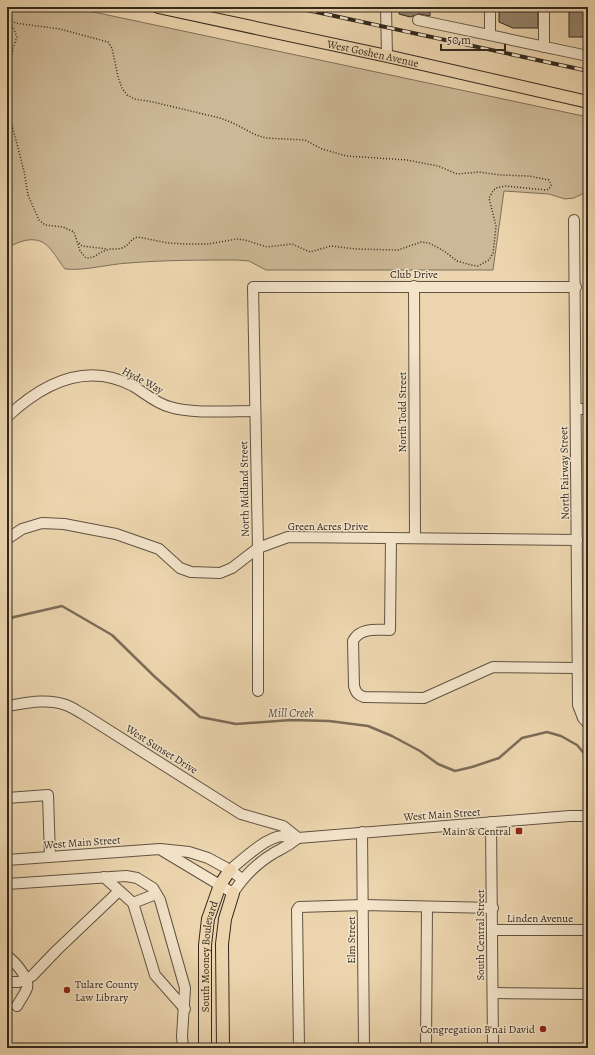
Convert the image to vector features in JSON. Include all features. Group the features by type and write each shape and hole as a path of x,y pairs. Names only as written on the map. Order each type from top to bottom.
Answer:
{"main road":[{"name":"West Goshen Avenue","path":"158,7 202,12 588,102"},
{"name":"South Mooney Boulevard","path":"206,1048 205,945 208,919 220,885 230,870"},
{"name":"South Mooney Boulevard","path":"223,1048 222,944 225,919 233,892"}],"street":[{"path":"386,7 387,56"},
{"path":"490,7 490,35"},
{"path":"544,7 544,47"},
{"path":"418,20 588,56"},
{"name":"North Fairway Street","path":"574,220 574,262 576,287 578,705 583,718 588,724"},
{"name":"North Todd Street","path":"414,286 415,538"},
{"name":"Club Drive","path":"253,287 576,287"},
{"name":"North Midland Street","path":"253,287 258,548 258,691"},
{"name":"Hyde Way","path":"7,417 22,403 53,384 74,377 97,375 112,377 133,387 152,400 170,407 189,411 255,411"},
{"path":"576,409 588,409"},
{"name":"Green Acres Drive","path":"7,539 22,529 42,524 64,524 116,534 159,549 180,568 191,572 207,573 220,573 232,568 258,548 288,537 577,540"},
{"path":"390,538 390,630 365,631 359,633 353,641 354,686 359,696 424,698 493,667 577,668"},
{"name":"West Sunset Drive","path":"7,706 32,702 54,702 66,705 83,714 241,814 283,826 298,838"},
{"path":"7,798 48,795 50,857"},
{"name":"West Main Street","path":"230,870 265,843 281,836 298,838 570,816 588,816"},
{"name":"South Central Street","path":"491,822 493,1048"},
{"name":"Elm Street","path":"362,832 364,1048"},
{"path":"160,849 233,892 242,878 261,862 274,853 288,847 298,838"},
{"name":"West Main Street","path":"7,860 160,849 189,852 208,858 242,878"},
{"path":"7,884 126,876 137,878 153,888 160,900 186,988 182,1036 183,1048"},
{"path":"104,877 133,903 155,975 185,1009"},
{"path":"7,982 19,982 32,976 119,891"},
{"path":"133,903 156,894"},
{"path":"299,1048 297,910 299,907 363,905 492,908"},
{"path":"426,1048 427,907"},
{"name":"Linden Avenue","path":"492,930 588,930"},
{"path":"7,956 20,969 26,979 27,989 18,1006"},
{"path":"493,993 588,994"}],"path":[{"path":"7,18 15,23 65,30 108,42 112,48 118,77 122,88 127,95 135,99 220,118 256,135 266,138 305,140 322,149 347,156 407,160 438,166 457,174 479,172 500,175 529,176 549,180 551,184 549,189 546,190 500,186 493,191 489,200 496,226 494,245 489,260 478,266 457,261 444,251 429,243 421,242 398,250 361,250 331,246 310,252 292,244 267,247 237,239 208,244 186,244 168,243 138,237 134,238 121,249 82,246 78,241"},
{"path":"7,22 15,31 17,37 12,48 11,60 7,66"},
{"path":"7,106 24,171 28,195 39,220 45,225 63,227 71,230 76,236 80,251 86,258 96,257 108,249"}],"shaded area":[{"path":"7,7 70,7 588,117 588,191 574,198 565,199 549,194 504,191 493,270 266,270 249,261 237,260 156,261 81,269 65,269 52,251 42,242 37,240 19,242 7,248"}],"building":[{"path":"400,7 430,7 430,16 419,14 410,17 399,14"},
{"path":"499,7 538,7 538,28 513,28 499,22"},
{"path":"569,7 585,7 585,37 569,37"}],"waterway":[{"name":"Mill Creek","path":"7,620 62,606 112,635 155,677 200,717 236,724 291,720 329,721 368,726 392,736 420,751 438,764 455,771 499,758 522,738 547,732 561,736 577,745 588,758"}],"railway":[{"path":"293,7 588,71"}],"place":[{"name":"Main & Central","path":"519,831"},
{"name":"Tulare County Law Library","path":"67,990"},
{"name":"Congregation B'nai David","path":"543,1029"}]}
